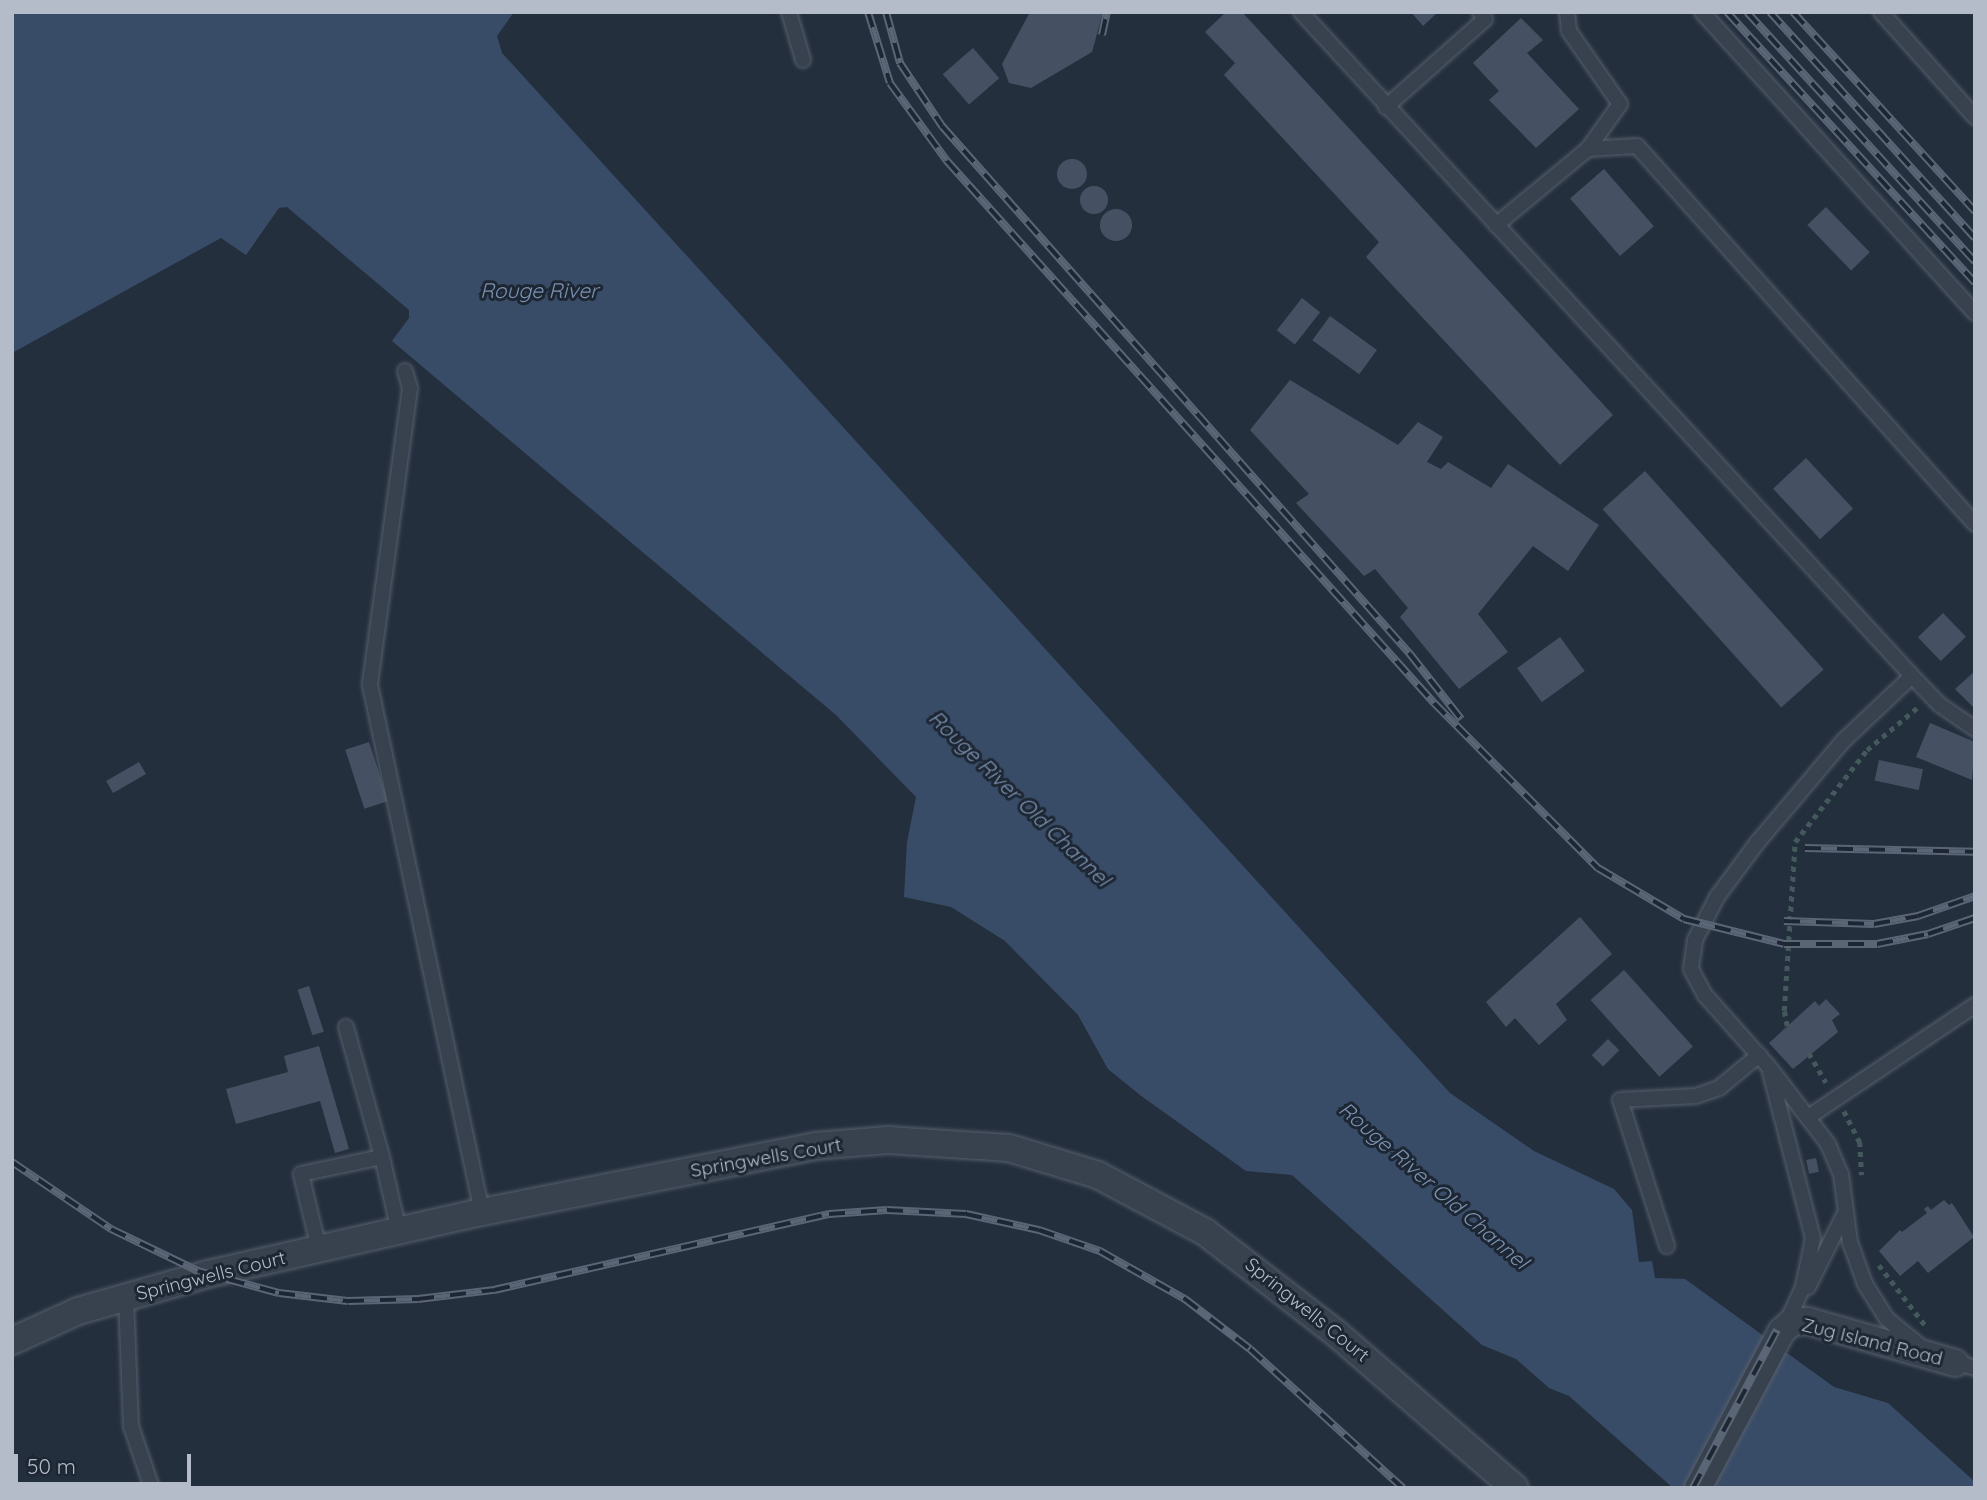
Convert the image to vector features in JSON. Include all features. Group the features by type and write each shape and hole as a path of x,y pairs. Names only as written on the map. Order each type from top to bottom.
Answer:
{"street":[{"name":"Springwells Court","path":"12,1341 78,1311 319,1249 482,1212 814,1146 925,1142 1009,1148 1098,1175 1166,1207 1239,1255 1515,1488"},
{"name":"Zug Island Road","path":"1698,1488 1786,1323 1802,1320 1965,1365"}],"lane":[{"path":"789,12 803,60"},
{"path":"1301,12 1912,676 1929,694 1975,729"},
{"path":"1386,107 1485,19 1480,12"},
{"path":"1496,225 1588,149 1620,104 1569,31 1567,12"},
{"path":"1702,12 1975,313"},
{"path":"1881,12 1975,117"},
{"path":"1588,149 1637,146 1975,524"},
{"path":"405,371 410,388 370,685 482,1212"},
{"path":"1912,676 1844,740 1800,789 1717,897 1695,940 1691,969 1705,995 1810,1116 1837,1162 1858,1267 1875,1303 1915,1343 1965,1365"},
{"path":"1810,1116 1835,1096 1975,1005"},
{"path":"346,1027 383,1157 398,1231"},
{"path":"1667,1246 1620,1100 1696,1096 1719,1088 1759,1055"},
{"path":"1769,1067 1811,1224 1808,1269 1786,1323"},
{"path":"319,1249 301,1174 383,1157"},
{"path":"1786,1323 1825,1257 1846,1210"},
{"path":"126,1297 131,1426 152,1488"}],"path":[{"path":"1787,1026 1784,1011 1795,842 1867,750 1929,694"},
{"path":"1810,1054 1860,1142 1861,1190"},
{"path":"1874,1255 1935,1336"}],"water":[{"name":"Rouge River","path":"12,12 514,12 497,36 502,53 1450,1093 1534,1151 1614,1189 1632,1210 1639,1262 1652,1261 1655,1278 1685,1279 1834,1387 1888,1403 1975,1482 1975,1488 1673,1488 1569,1396 1549,1388 1516,1359 1482,1345 1292,1175 1246,1171 1140,1095 1108,1069 1078,1015 1005,941 951,907 904,897 907,842 916,797 836,715 392,341 409,318 409,310 287,207 279,208 246,255 221,238 12,353"}],"building":[{"path":"1030,12 1103,12 1092,52 1031,88 1009,83 1002,64"},
{"path":"1226,12 1242,12 1613,415 1560,465 1366,257 1379,242 1224,75 1235,63 1205,32"},
{"path":"1411,12 1438,12 1423,26"},
{"path":"1521,18 1543,40 1527,53 1579,109 1536,148 1489,100 1499,91 1473,63"},
{"path":"973,48 999,78 969,104 943,74"},
{"path":"1072,159 1082,164 1087,174 1082,184 1072,189 1062,184 1057,174 1062,164"},
{"path":"1604,169 1654,226 1620,256 1570,199"},
{"path":"1094,186 1104,190 1108,200 1104,210 1094,214 1084,210 1080,200 1084,190"},
{"path":"1826,207 1870,252 1851,270 1807,225"},
{"path":"1116,209 1127,214 1132,225 1127,236 1116,241 1105,236 1100,225 1105,214"},
{"path":"1302,298 1320,312 1295,344 1277,330"},
{"path":"1330,316 1377,350 1359,374 1312,340"},
{"path":"1290,380 1398,445 1418,422 1443,437 1427,462 1441,469 1448,462 1491,488 1508,464 1599,525 1568,571 1533,546 1478,614 1508,652 1459,689 1400,617 1408,608 1375,569 1364,576 1296,503 1309,494 1250,430"},
{"path":"1806,458 1853,508 1820,539 1773,489"},
{"path":"1645,471 1824,669 1781,708 1603,509"},
{"path":"1943,613 1966,637 1941,661 1918,637"},
{"path":"1560,637 1585,671 1542,702 1517,668"},
{"path":"1975,671 1975,709 1955,689"},
{"path":"1930,723 1975,742 1972,780 1916,757"},
{"path":"369,742 388,801 364,809 345,750"},
{"path":"1879,760 1923,769 1919,790 1875,781"},
{"path":"139,762 146,774 113,793 106,781"},
{"path":"1580,917 1612,954 1556,1004 1567,1020 1539,1045 1515,1018 1506,1027 1486,1002"},
{"path":"1624,970 1693,1047 1659,1077 1591,1000"},
{"path":"309,986 324,1032 312,1035 298,990"},
{"path":"1826,999 1840,1014 1832,1020 1838,1032 1793,1069 1769,1043 1815,1001 1819,1006"},
{"path":"1608,1039 1619,1050 1603,1067 1592,1055"},
{"path":"319,1046 349,1149 335,1153 320,1101 236,1124 226,1089 288,1072 284,1056"},
{"path":"1816,1158 1819,1172 1809,1174 1806,1160"},
{"path":"1944,1200 1949,1205 1952,1203 1974,1237 1928,1273 1918,1261 1900,1276 1879,1251 1900,1230 1902,1232 1927,1213 1924,1209 1928,1206 1931,1210"}],"railway":[{"path":"868,12 890,83 947,161 1434,703 1598,868 1684,919 1784,944 1877,944 1928,934 1975,918"},
{"path":"886,12 900,63 942,126 1410,654 1461,719"},
{"path":"1102,35 1107,12"},
{"path":"1727,12 1975,283"},
{"path":"1747,12 1975,262"},
{"path":"1770,12 1975,238"},
{"path":"1793,12 1975,211"},
{"path":"1805,848 1975,852"},
{"path":"1784,921 1874,924 1918,916 1975,896"},
{"path":"12,1162 111,1229 198,1271 279,1293 348,1301 418,1299 494,1290 829,1214 887,1210 966,1214 1039,1230 1100,1251 1185,1299 1250,1349 1403,1488"},
{"path":"1693,1488 1777,1330"}],"water label":[{"name":"Rouge River Old Channel","path":"1020,798"},
{"name":"Rouge River Old Channel","path":"1434,1185"}]}
